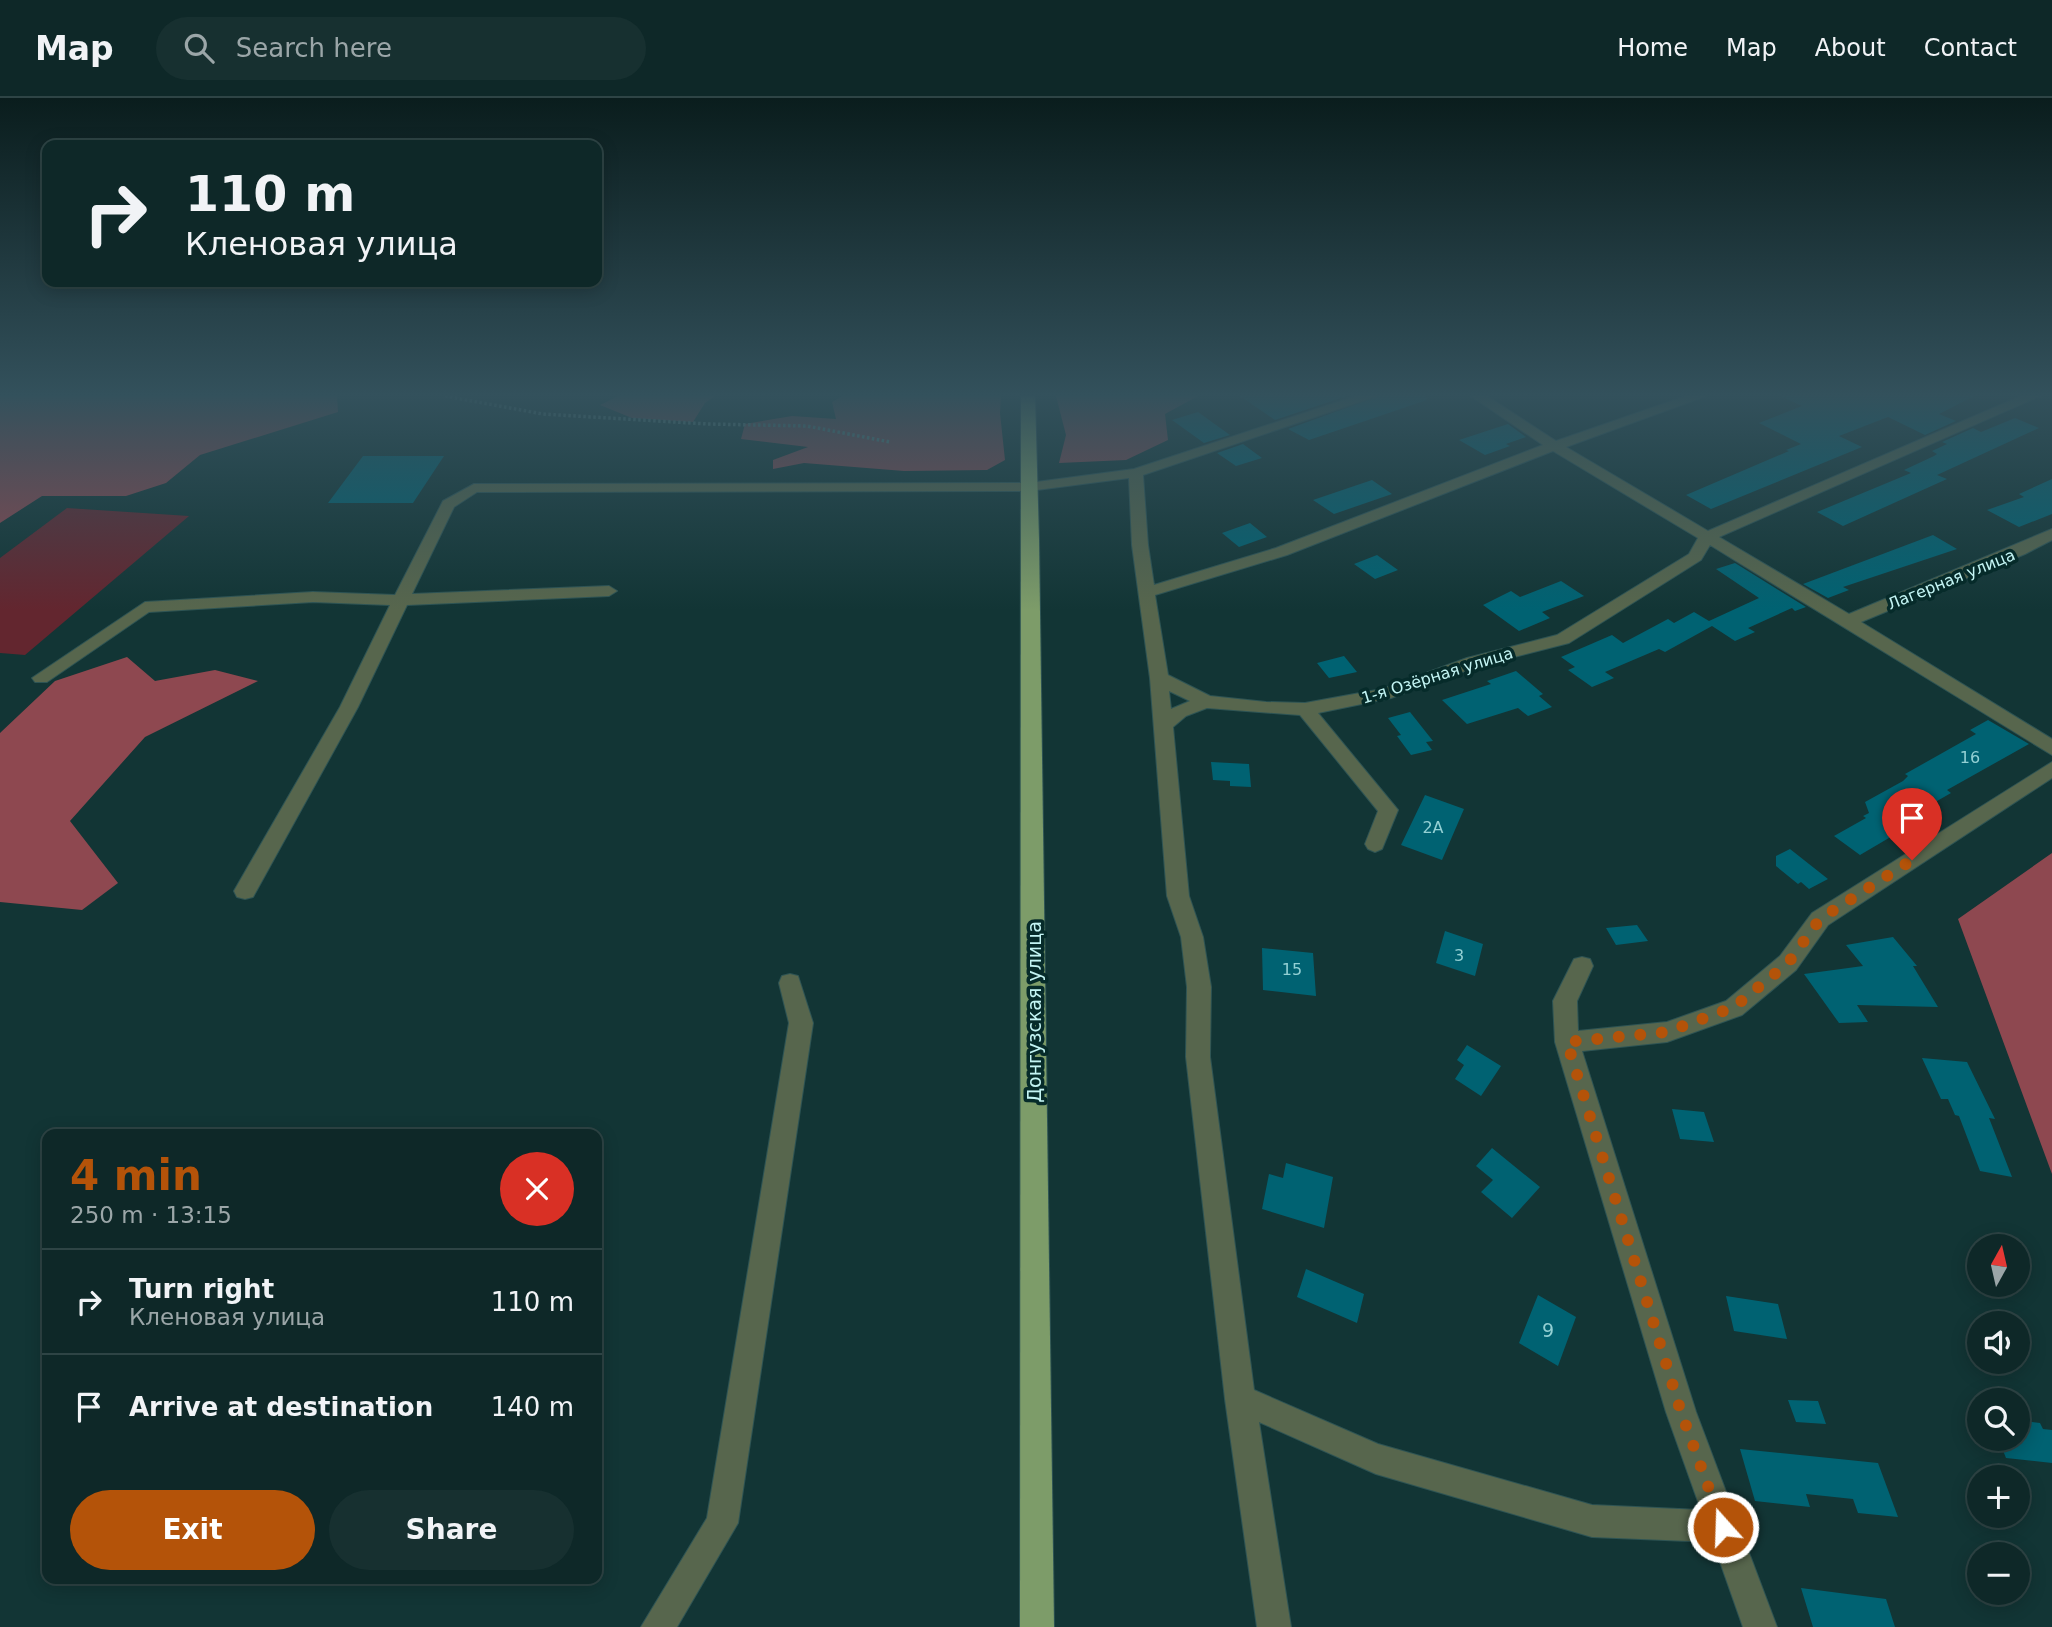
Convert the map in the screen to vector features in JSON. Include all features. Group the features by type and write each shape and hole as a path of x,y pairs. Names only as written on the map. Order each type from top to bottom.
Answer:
{"main road":[{"name":"Донгузская улица","path":"1028,467 1037,1627"}],"street":[{"path":"244,891 349,707 448,504 474,488 1028,487 1136,473 1153,467"},
{"path":"1147,592 1199,579 1501,467"},
{"path":"1590,467 1848,621 2052,748"},
{"name":"1-я Озёрная улица","path":"1159,678 1206,702 1266,708 1305,709 1385,694 1473,662 1563,639 1696,557 1707,537 1868,467"},
{"path":"1136,473 1140,545 1159,678 1178,897 1192,937 1199,987 1198,1057 1240,1399 1274,1627"},
{"name":"Лагерная улица","path":"1848,621 2019,551 2052,534"},
{"path":"41,678 145,607 313,597 399,600 609,592"},
{"path":"1163,725 1179,712 1206,702"},
{"path":"1305,709 1388,810 1375,844"},
{"path":"1567,1042 1667,1032 1734,1007 1788,963 1820,919 2052,769"},
{"path":"1582,966 1564,1001 1567,1042 1681,1412 1760,1627"},
{"path":"658,1627 722,1523 801,1023 790,983"},
{"path":"1240,1399 1376,1459 1592,1521 1723,1527"}],"shaded area":[{"path":"0,467 185,467 166,483 126,496 42,496 0,523"},
{"path":"858,467 992,467 987,470 904,471"},
{"path":"67,508 189,516 25,655 0,653 0,558"},
{"path":"127,657 155,681 215,670 258,681 145,737 70,821 118,883 82,910 0,902 0,733 55,681"},
{"path":"2052,853 2052,1174 1958,919"}],"building":[{"path":"355,467 437,467 413,503 328,503"},
{"path":"1751,467 1812,467 1711,509 1686,495"},
{"path":"1909,467 1954,467 1937,475 1947,479 1843,526 1817,512 1911,473 1904,470"},
{"path":"2052,479 2052,514 2019,527 1987,510 2024,497 2019,494"},
{"path":"1372,480 1392,494 1334,514 1313,500"},
{"path":"1250,523 1267,537 1239,547 1222,533"},
{"path":"1933,535 1957,549 1843,587 1849,590 1828,598 1803,584"},
{"path":"1377,555 1398,570 1375,579 1354,564"},
{"path":"1735,563 1806,607 1795,611 1792,608 1748,628 1755,632 1735,641 1712,626 1665,652 1659,649 1605,672 1614,678 1592,687 1568,670 1575,667 1561,657 1612,635 1623,643 1668,619 1674,623 1694,612 1709,621 1759,598 1716,569"},
{"path":"1561,581 1584,596 1542,612 1550,618 1519,631 1483,605 1511,591 1520,597"},
{"path":"1344,656 1357,672 1329,678 1317,663"},
{"path":"1516,671 1543,694 1539,696 1552,707 1528,716 1518,708 1467,724 1442,700 1491,684 1487,681"},
{"path":"1410,712 1433,741 1426,742 1432,750 1411,755 1397,736 1401,735 1388,718"},
{"path":"1988,720 2029,744 1947,790 1951,793 1904,820 1911,825 1860,855 1834,836 1866,818 1863,816 1869,813 1865,802 1903,781 1908,776 1905,774 1976,734 1970,730"},
{"path":"1211,762 1249,764 1251,787 1230,786 1230,781 1213,780"},
{"path":"1425,795 1464,809 1442,860 1401,845"},
{"path":"1790,849 1828,879 1809,889 1801,882 1798,884 1776,866 1776,856"},
{"path":"1637,925 1648,941 1616,945 1606,928"},
{"path":"1445,931 1483,944 1475,976 1436,963"},
{"path":"1893,937 1917,966 1913,966 1938,1007 1857,1005 1868,1022 1839,1023 1804,974 1863,966 1846,945"},
{"path":"1262,948 1313,953 1316,996 1263,990"},
{"path":"1467,1045 1501,1066 1481,1096 1455,1079 1464,1065 1457,1060"},
{"path":"1922,1058 1967,1062 1995,1119 1989,1118 2012,1177 1980,1171 1959,1116 1955,1115 1948,1099 1941,1099"},
{"path":"1672,1109 1704,1112 1714,1142 1680,1139"},
{"path":"1492,1148 1540,1187 1512,1218 1481,1192 1493,1180 1476,1166"},
{"path":"1286,1163 1333,1177 1324,1228 1262,1209 1269,1174 1283,1178"},
{"path":"1306,1269 1364,1294 1357,1323 1297,1297"},
{"path":"1538,1295 1576,1317 1558,1366 1519,1343"},
{"path":"1726,1296 1778,1304 1787,1339 1734,1331"},
{"path":"1788,1400 1818,1401 1826,1424 1796,1422"},
{"path":"2030,1422 2040,1423 2043,1429 2052,1430 2052,1463 2006,1458 2003,1451 2030,1451"},
{"path":"1740,1449 1878,1463 1898,1517 1858,1513 1853,1499 1806,1494 1810,1507 1755,1501"},
{"path":"1801,1588 1886,1599 1895,1627 1813,1627"}],"route":[{"path":"1723,1527 1681,1412 1567,1042 1667,1032 1734,1007 1788,963 1820,919 1912,860"}]}
